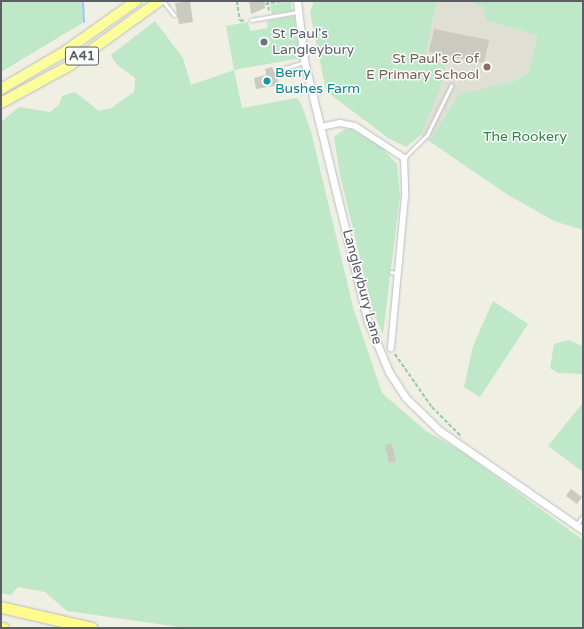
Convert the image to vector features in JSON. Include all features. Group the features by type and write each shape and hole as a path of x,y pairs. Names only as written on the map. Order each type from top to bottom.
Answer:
{"highway":[{"name":"A41","path":"1,89 61,54 136,1"},
{"name":"A41","path":"1,103 68,66 159,1"},
{"path":"1,607 92,628"}],"street":[{"name":"Langleybury Lane","path":"298,1 297,12 305,62 368,322 389,372 405,397 440,431 583,530"},
{"path":"321,127 351,124 404,158 405,196 394,273 391,348"}],"lane":[{"path":"164,1 174,15"},
{"path":"251,20 297,12"},
{"path":"287,73 286,68 305,62"},
{"path":"404,158 427,135 451,86"},
{"path":"577,525 583,516"}],"path":[{"path":"237,1 240,21 251,20"},
{"path":"268,1 270,17"},
{"path":"265,4 285,1"},
{"path":"391,348 423,396 464,439"}],"shaded area":[{"name":"St Paul's C of E Primary School","path":"437,1 466,1 482,7 487,21 537,35 529,71 515,81 459,94 429,141 421,135 445,63 425,56"}],"green space":[{"path":"1,1 83,1 84,22 1,72"},
{"path":"291,1 292,11 272,14 270,5"},
{"path":"314,1 437,1 425,56 446,63 440,88 421,135 406,147 388,138 326,91 310,12"},
{"name":"The Rookery","path":"466,1 583,1 583,230 554,221 508,195 429,141 459,94 515,81 529,71 537,35 487,21 482,7"},
{"name":"St Paul's Langleybury","path":"294,16 301,58 234,70 226,26 248,22 250,31 268,28 267,21"},
{"path":"155,21 183,58 191,85 234,70 242,108 297,98 301,104 311,131 353,307 382,393 426,431 461,451 583,540 583,628 186,628 67,611 45,592 18,587 11,595 1,593 1,122 19,107 50,112 59,105 62,96 75,92 99,111 111,108 134,92 135,78 116,64 111,55"},
{"path":"345,129 351,129 381,147 397,164 400,195 383,334 373,312 340,175 334,137"},
{"path":"493,301 528,324 480,397 464,387 473,346"},
{"path":"569,340 583,346 583,374 558,373 550,368 554,344"},
{"path":"581,405 583,406 583,472 548,446"}],"building":[{"path":"190,1 193,22 179,24 175,3"},
{"path":"249,1 264,1 265,8 251,14"},
{"path":"434,29 489,40 484,63 429,52"},
{"name":"Berry Bushes Farm","path":"272,67 280,85 256,89 254,78 266,75 265,69"},
{"path":"392,444 396,462 389,463 385,445"},
{"path":"571,489 582,497 577,504 566,496"}],"waterway":[{"path":"83,1 84,22"}],"place":[{"name":"St Paul's Langleybury","path":"264,42"},
{"name":"St Paul's C of E Primary School","path":"487,67"},
{"name":"Berry Bushes Farm","path":"267,81"}]}
